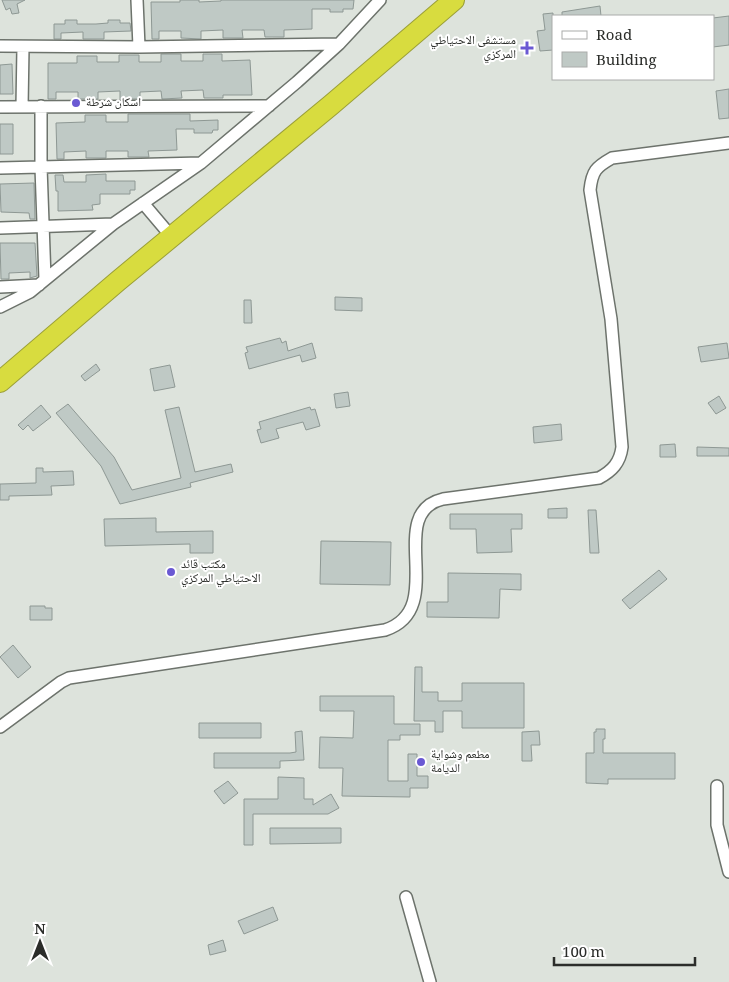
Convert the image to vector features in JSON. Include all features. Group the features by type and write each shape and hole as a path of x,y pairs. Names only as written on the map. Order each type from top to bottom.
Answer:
{"highway":[{"path":"0,367 435,0"},
{"path":"0,382 454,0"}],"street":[{"path":"138,0 139,47"},
{"path":"0,307 17,300 113,224 201,163 339,44 380,0"},
{"path":"0,46 139,47 339,44"},
{"path":"22,106 23,47"},
{"path":"42,106 42,282"},
{"path":"0,107 269,106"},
{"path":"0,727 69,678 288,646 394,628 403,621 414,604 416,530 421,511 427,506 443,499 599,478 608,473 615,467 621,457 622,448 611,319 590,190 592,176 599,166 612,158 729,144"},
{"path":"0,168 201,163"},
{"path":"143,203 164,228"},
{"path":"0,228 113,224"},
{"path":"0,287 42,282"},
{"path":"717,786 717,825 729,872"},
{"path":"406,897 430,982"}],"building":[{"path":"2,0 25,0 17,4 19,13 12,14 10,8 6,10"},
{"path":"180,0 199,0 199,2 221,0 354,0 353,9 343,9 343,12 330,12 330,9 312,9 312,29 284,30 284,37 265,37 264,30 242,30 243,38 223,38 223,30 201,31 201,39 181,38 181,31 159,31 159,39 152,39 151,2 180,2"},
{"path":"600,6 601,15 562,15 562,12"},
{"path":"553,13 552,50 540,51 537,31 545,30 543,14"},
{"path":"729,16 729,45 714,47 714,18"},
{"path":"65,20 77,20 77,24 96,24 108,23 108,20 120,20 120,23 130,23 131,31 104,32 104,39 83,39 83,32 61,33 61,39 54,39 54,24 65,24"},
{"path":"161,54 181,54 181,61 203,61 203,54 222,54 222,61 250,60 252,95 223,95 223,98 204,98 203,90 181,91 182,98 162,99 161,91 140,92 140,99 120,99 120,91 98,92 98,99 78,99 78,92 56,92 56,99 48,99 48,63 77,63 77,56 97,56 97,62 119,62 119,55 139,55 139,62 161,62"},
{"path":"12,64 13,94 0,94 0,65"},
{"path":"729,89 729,118 719,119 716,91"},
{"path":"128,114 190,114 190,121 218,120 218,130 213,130 212,133 194,133 194,129 176,129 177,150 148,151 149,157 128,157 128,151 106,151 106,158 86,158 86,151 64,152 64,159 57,159 56,123 85,122 85,115 106,115 106,122 128,122"},
{"path":"0,124 13,124 13,154 0,154"},
{"path":"106,174 106,181 135,181 135,190 130,190 130,194 100,194 100,204 92,205 93,210 58,211 58,191 56,191 55,175 63,175 64,182 86,182 86,175"},
{"path":"34,183 35,219 30,219 29,213 1,212 0,184"},
{"path":"0,243 35,243 37,276 30,278 30,272 9,273 9,279 1,279"},
{"path":"335,297 362,298 362,311 335,310"},
{"path":"244,300 251,300 252,323 244,323"},
{"path":"280,338 282,343 286,341 288,351 312,343 316,358 302,362 300,355 249,369 245,353 248,352 246,347"},
{"path":"727,343 729,358 701,362 698,347"},
{"path":"96,364 100,370 85,381 81,376"},
{"path":"170,365 175,387 154,391 150,369"},
{"path":"348,392 350,406 336,408 334,394"},
{"path":"719,396 726,408 716,414 708,403"},
{"path":"68,404 114,457 132,490 181,478 165,410 179,407 195,472 231,464 233,472 190,483 191,487 120,504 101,466 56,413"},
{"path":"41,405 51,417 33,431 28,425 23,430 18,425"},
{"path":"310,407 311,410 315,409 320,426 306,430 303,422 276,429 279,438 261,443 257,430 261,429 259,422"},
{"path":"561,424 562,440 534,443 533,427"},
{"path":"675,444 676,457 660,457 660,445"},
{"path":"697,447 729,448 729,456 697,456"},
{"path":"36,468 43,468 43,472 73,471 74,485 51,486 52,495 9,496 9,500 0,500 0,484 36,483"},
{"path":"567,508 567,518 548,518 548,509"},
{"path":"588,510 596,510 599,553 590,553"},
{"path":"450,514 522,514 522,529 511,529 512,552 477,553 476,529 450,529"},
{"path":"156,518 156,532 213,531 213,553 190,553 190,544 105,546 104,519"},
{"path":"321,541 391,542 390,585 320,584"},
{"path":"659,570 667,579 630,609 622,600"},
{"path":"448,573 521,574 521,590 500,589 499,618 427,617 427,602 448,602"},
{"path":"30,606 52,608 52,620 30,620"},
{"path":"13,645 31,667 18,678 0,657"},
{"path":"415,667 422,667 422,692 438,692 438,701 462,701 462,683 524,683 524,728 462,728 462,711 443,711 443,732 435,732 435,721 414,721"},
{"path":"320,696 394,696 394,724 420,724 420,735 400,735 400,740 388,740 388,781 408,781 408,754 417,754 417,776 428,776 428,788 410,788 410,797 342,796 343,768 319,768 320,737 353,738 354,711 320,711"},
{"path":"199,723 261,723 261,738 199,738"},
{"path":"596,729 605,729 603,753 675,753 675,779 608,779 608,784 586,783 586,753 594,753 594,732 596,732"},
{"path":"302,731 304,760 280,761 280,768 214,768 214,753 296,752 295,732"},
{"path":"539,731 540,745 531,745 532,761 522,761 522,732"},
{"path":"278,777 304,778 304,799 313,799 313,805 331,794 339,808 328,814 253,814 253,845 244,845 244,799 278,799"},
{"path":"228,781 238,793 224,804 214,791"},
{"path":"270,828 341,828 341,843 270,844"},
{"path":"273,907 278,920 244,934 238,921"},
{"path":"223,940 226,951 210,955 208,945"}],"place":[{"name":"مستشفى الاحتياطي المركزي","path":"527,48"},
{"name":"اسكان شرطة","path":"76,103"},
{"name":"مكتب قائد الاحتياطي المركزي","path":"171,572"},
{"name":"مطعم وشواية الديامة","path":"421,762"}]}
